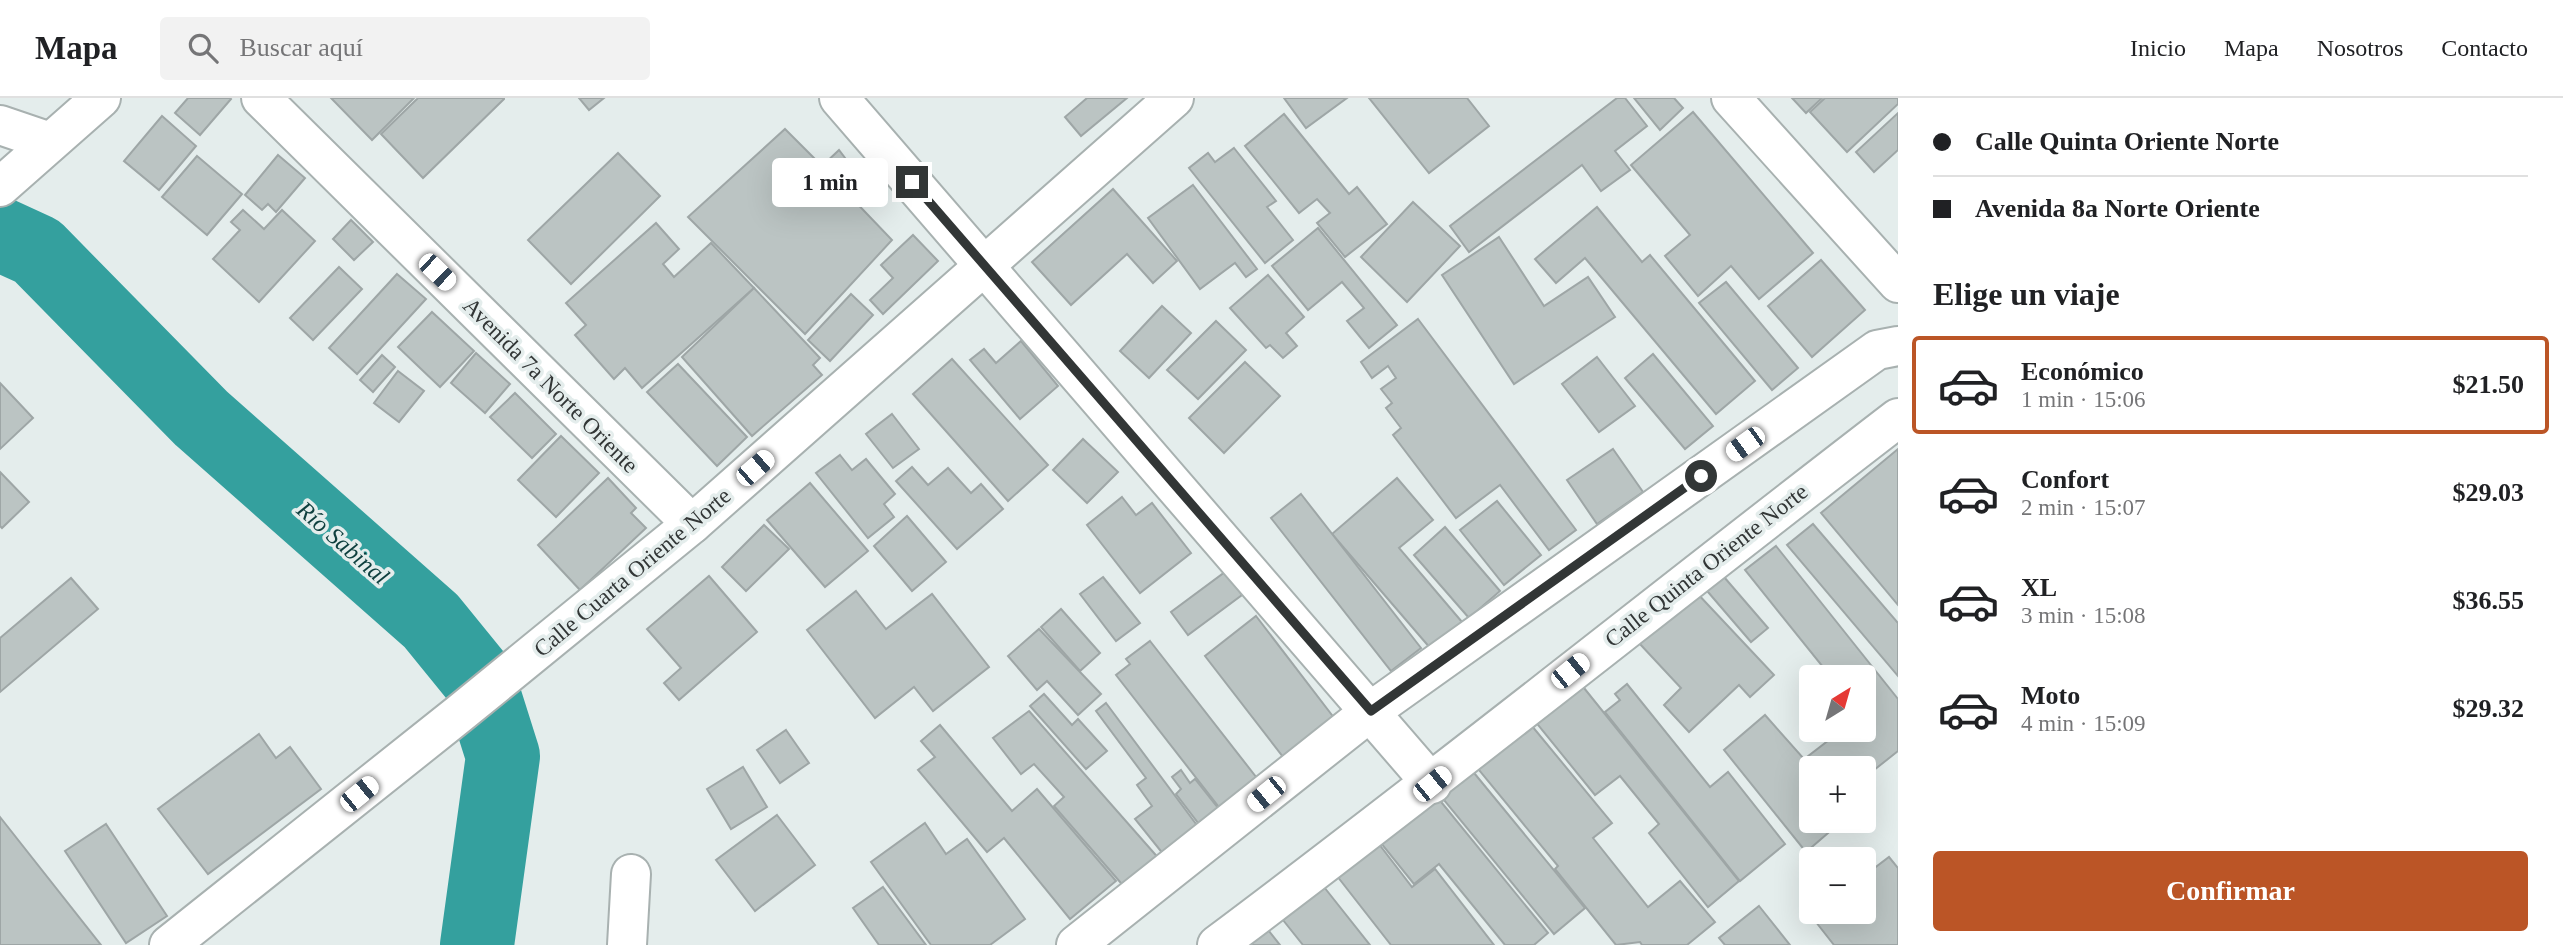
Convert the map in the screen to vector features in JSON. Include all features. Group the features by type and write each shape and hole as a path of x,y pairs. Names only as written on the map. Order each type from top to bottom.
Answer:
{"street":[{"path":"0,125 25,164 101,98"},
{"name":"Avenida 7a Norte Oriente","path":"261,98 692,523"},
{"path":"839,98 1432,784"},
{"name":"Calle Cuarta Oriente Norte","path":"169,945 552,639 692,523 1174,98"},
{"path":"1731,98 1898,284"},
{"path":"1076,945 1371,711 1877,350 1898,346"},
{"name":"Calle Quinta Oriente Norte","path":"1217,945 1432,784 1590,655 1898,418"},
{"path":"627,945 631,874"}],"building":[{"path":"188,98 231,99 200,135 175,113"},
{"path":"331,98 414,98 372,140"},
{"path":"418,98 504,99 423,178 381,134"},
{"path":"579,98 604,98 589,110"},
{"path":"1087,98 1127,98 1081,136 1065,117"},
{"path":"1284,98 1347,98 1306,128"},
{"path":"1369,98 1467,98 1489,126 1429,173"},
{"path":"1617,98 1625,98 1647,126 1615,151 1630,170 1601,191 1582,165 1469,252 1450,226"},
{"path":"1634,98 1674,98 1683,108 1660,130"},
{"path":"1792,98 1822,98 1806,113"},
{"path":"1825,98 1898,98 1898,104 1847,152 1810,112"},
{"path":"1693,112 1813,253 1759,299 1731,266 1698,296 1665,256 1690,235 1631,165"},
{"path":"1898,113 1898,150 1874,172 1856,152"},
{"path":"1284,114 1349,194 1357,187 1387,224 1345,257 1317,223 1330,213 1317,199 1299,213 1245,146"},
{"path":"162,116 196,146 159,190 124,161"},
{"path":"785,129 822,166 839,150 861,179 846,192 892,240 805,334 688,217"},
{"path":"1234,148 1276,201 1267,207 1293,240 1265,263 1189,168 1208,153 1215,162"},
{"path":"618,153 660,196 571,284 528,240"},
{"path":"278,155 305,178 276,212 268,204 262,210 245,195"},
{"path":"197,156 242,194 207,235 162,197"},
{"path":"1193,185 1257,269 1246,277 1235,263 1200,289 1148,218"},
{"path":"1113,189 1177,261 1153,283 1127,254 1071,305 1032,262"},
{"path":"1413,202 1460,246 1407,302 1361,257"},
{"path":"1597,207 1642,262 1650,255 1755,381 1716,414 1585,258 1556,283 1535,259"},
{"path":"243,210 264,229 282,210 315,241 259,302 213,259 240,230 231,222"},
{"path":"351,220 373,242 354,260 333,239"},
{"path":"656,223 679,249 663,264 674,277 711,243 754,288 642,388 625,368 614,379 575,335 586,325 566,303"},
{"path":"1318,228 1397,325 1369,348 1347,321 1364,308 1342,282 1308,310 1272,266"},
{"path":"913,235 938,261 883,314 870,300 893,278 881,265"},
{"path":"1499,237 1544,306 1588,277 1615,317 1514,384 1442,275"},
{"path":"1821,260 1865,310 1812,357 1768,306"},
{"path":"339,267 362,289 313,340 290,318"},
{"path":"397,274 426,299 357,374 329,348"},
{"path":"1268,275 1304,317 1286,333 1297,346 1283,358 1270,345 1266,348 1230,308"},
{"path":"1726,282 1798,368 1772,390 1699,303"},
{"path":"754,288 820,358 813,365 822,375 752,436 682,357"},
{"path":"851,294 873,315 830,361 808,340"},
{"path":"1162,306 1191,333 1149,378 1120,351"},
{"path":"432,312 474,351 440,387 398,347"},
{"path":"1418,319 1576,530 1549,550 1500,485 1456,518 1393,435 1401,428 1386,408 1392,403 1381,389 1396,378 1388,366 1372,378 1361,362"},
{"path":"1216,321 1246,350 1198,399 1167,370"},
{"path":"1021,341 1058,386 1020,419 970,360 984,349 996,363"},
{"path":"476,353 510,384 485,413 451,383"},
{"path":"1653,354 1713,426 1685,449 1625,378"},
{"path":"382,355 395,367 373,392 360,380"},
{"path":"1597,357 1635,406 1599,432 1562,384"},
{"path":"952,359 1048,465 1008,501 913,394"},
{"path":"1245,362 1280,396 1224,453 1189,418"},
{"path":"678,364 747,437 717,466 647,392"},
{"path":"398,371 424,391 399,422 374,403"},
{"path":"0,383 33,418 0,449"},
{"path":"515,393 556,434 532,458 490,417"},
{"path":"892,414 919,449 893,468 866,434"},
{"path":"561,436 599,473 556,517 518,480"},
{"path":"1083,439 1118,472 1087,503 1053,470"},
{"path":"1613,449 1643,492 1597,524 1567,480"},
{"path":"1898,449 1898,605 1821,513"},
{"path":"840,455 852,470 866,459 895,494 884,504 894,517 868,538 816,473"},
{"path":"912,467 928,485 948,468 971,493 981,484 1003,509 957,549 896,481"},
{"path":"0,472 29,502 2,528 0,526"},
{"path":"608,478 636,508 631,513 646,528 580,590 538,545"},
{"path":"1397,478 1433,520 1399,548 1462,622 1431,649 1332,534"},
{"path":"810,483 868,551 825,587 767,520"},
{"path":"1301,494 1421,648 1391,671 1271,518"},
{"path":"1122,497 1136,515 1152,503 1191,553 1140,593 1087,525"},
{"path":"1497,501 1541,555 1504,585 1460,530"},
{"path":"907,516 946,562 912,591 874,546"},
{"path":"1813,524 1898,623 1898,676 1787,545"},
{"path":"764,525 789,549 746,591 722,567"},
{"path":"1445,527 1500,591 1469,618 1414,555"},
{"path":"1776,546 1871,665 1821,665 1745,570"},
{"path":"1718,570 1768,628 1751,642 1702,585"},
{"path":"1225,572 1242,595 1188,635 1171,612"},
{"path":"709,576 757,632 679,700 664,683 681,668 647,629"},
{"path":"1103,577 1140,623 1116,641 1080,594"},
{"path":"71,578 98,609 0,692 0,638"},
{"path":"856,591 886,629 932,594 989,667 933,711 914,687 875,718 807,630"},
{"path":"1695,591 1774,675 1750,697 1739,685 1689,732 1664,705 1681,688 1639,643"},
{"path":"1061,609 1100,653 1080,671 1041,627"},
{"path":"1256,616 1338,723 1287,762 1205,656"},
{"path":"1039,629 1101,694 1078,715 1047,681 1037,690 1008,656"},
{"path":"1150,641 1260,782 1222,811 1116,675 1130,664 1126,659"},
{"path":"1876,671 1898,699 1898,751 1876,768 1876,756 1808,756 1826,742 1876,742"},
{"path":"1580,683 1739,881 1708,907 1649,833 1659,824 1620,776 1595,795 1534,720"},
{"path":"1627,684 1710,787 1728,772 1785,844 1740,881 1605,712 1620,700 1615,694"},
{"path":"1044,694 1072,725 1078,719 1107,751 1086,769 1030,706"},
{"path":"1106,703 1199,828 1164,855 1135,819 1152,806 1137,785 1146,778 1096,711"},
{"path":"1029,711 1161,861 1127,890 1054,806 1064,797 1034,764 1021,774 993,738"},
{"path":"1765,715 1801,756 1799,756 1799,833 1828,833 1812,847 1802,847 1724,750"},
{"path":"1527,720 1612,823 1593,838 1648,907 1680,881 1715,922 1687,945 1642,945 1640,942 1616,945 1555,869 1558,866 1474,764"},
{"path":"940,725 1012,811 1037,789 1116,881 1070,919 1004,838 987,852 918,770 935,757 921,741"},
{"path":"786,730 809,763 780,783 757,750"},
{"path":"259,734 276,758 290,747 321,789 208,874 158,809"},
{"path":"743,767 767,807 731,829 707,789"},
{"path":"1470,768 1585,908 1554,934 1439,794"},
{"path":"1181,770 1190,783 1195,779 1222,813 1202,828 1176,794 1181,789 1172,777"},
{"path":"1433,792 1548,933 1534,945 1505,945 1439,864 1414,884 1376,837"},
{"path":"777,815 815,865 755,911 716,860"},
{"path":"0,817 101,945 0,945"},
{"path":"925,823 946,854 967,839 1025,919 990,945 931,945 871,862"},
{"path":"106,824 167,916 126,943 65,851"},
{"path":"1372,835 1412,887 1435,869 1494,945 1391,945 1330,867"},
{"path":"1889,857 1898,868 1898,945 1834,945 1818,924 1876,924 1876,867"},
{"path":"883,887 926,945 879,945 853,908"},
{"path":"1324,887 1370,945 1303,945 1283,920"},
{"path":"1759,906 1790,945 1725,945 1719,938"},
{"path":"1257,916 1280,945 1221,945"}],"waterway":[{"name":"Río Sabinal","path":"0,234 37,251 201,418 431,621 479,680 503,756 477,945"}],"route":[{"path":"912,182 1371,711 1701,476"}]}
